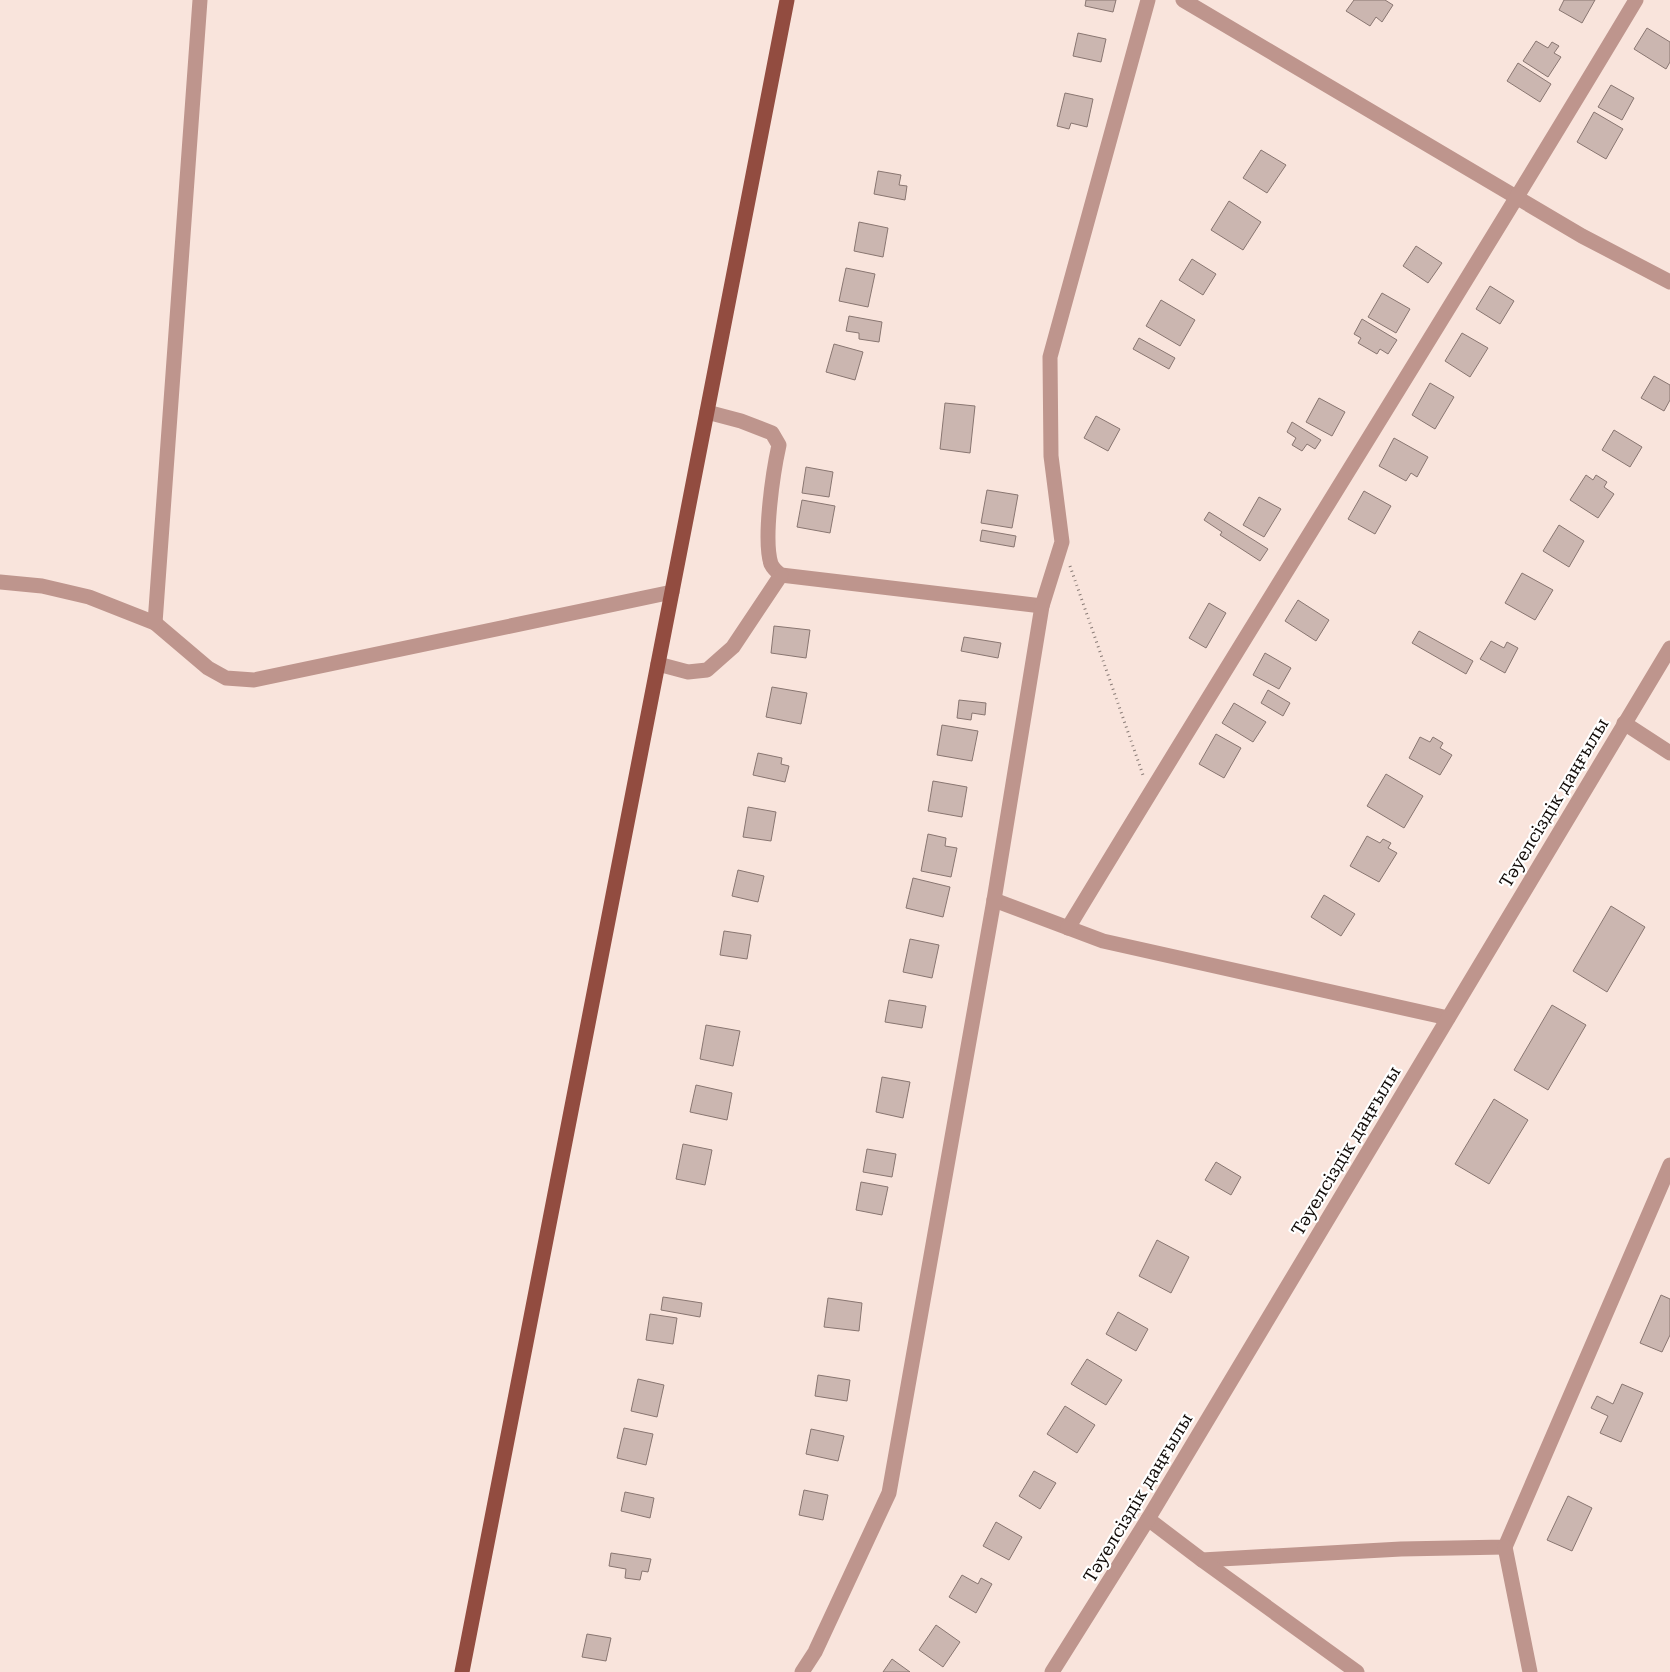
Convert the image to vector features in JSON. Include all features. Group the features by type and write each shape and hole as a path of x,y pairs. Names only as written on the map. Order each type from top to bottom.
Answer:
{"main road":[{"path":"462,1672 787,0"}],"street":[{"path":"155,623 200,0"},
{"path":"802,1672 815,1652 889,1493 994,900 1042,606 1062,542 1051,456 1050,357 1148,0"},
{"path":"1183,0 1582,236 1670,282"},
{"path":"1068,928 1518,198 1636,0"},
{"path":"707,412 741,421 772,433 779,445 775,462 768,541 772,565 781,575 1042,606"},
{"path":"658,664 688,672 707,670 733,647 781,575"},
{"path":"0,582 42,586 89,597 155,623 208,668 226,678 254,680 672,592"},
{"name":"Тәуелсіздік даңғылы","path":"1052,1672 1148,1520 1670,648"},
{"path":"1624,723 1670,753"},
{"path":"994,900 1103,941 1448,1018"},
{"path":"1530,1672 1505,1547 1670,1164"},
{"path":"1148,1520 1355,1671"},
{"path":"1202,1560 1401,1549 1505,1547"}],"path":[{"path":"1062,542 1150,793"}],"building":[{"path":"1086,0 1116,0 1113,12 1085,6"},
{"path":"1354,0 1385,0 1393,5 1382,22 1376,17 1370,26 1346,11"},
{"path":"1564,0 1595,0 1582,23 1559,10"},
{"path":"1647,28 1670,42 1670,62 1666,69 1634,49"},
{"path":"1078,33 1106,39 1101,62 1073,56"},
{"path":"1536,41 1548,48 1552,42 1559,46 1554,53 1561,57 1548,77 1523,61"},
{"path":"1518,63 1551,84 1540,102 1507,81"},
{"path":"1611,85 1634,98 1622,120 1598,107"},
{"path":"1065,93 1093,99 1087,127 1071,123 1069,129 1057,126"},
{"path":"1594,112 1623,129 1606,159 1577,142"},
{"path":"1261,150 1286,165 1267,193 1243,178"},
{"path":"878,171 901,175 899,185 907,186 905,200 874,194"},
{"path":"1229,201 1261,222 1243,250 1211,230"},
{"path":"859,222 888,228 883,257 854,251"},
{"path":"1416,246 1442,263 1428,283 1403,266"},
{"path":"1192,259 1216,274 1203,295 1179,280"},
{"path":"846,268 875,274 868,307 839,301"},
{"path":"1490,286 1514,301 1500,324 1476,309"},
{"path":"1382,293 1410,309 1396,333 1368,317"},
{"path":"1161,300 1195,320 1180,346 1146,326"},
{"path":"849,316 882,322 879,342 859,339 859,333 846,331"},
{"path":"1362,319 1397,340 1388,354 1380,349 1377,354 1358,343 1361,338 1354,334"},
{"path":"1462,333 1488,348 1470,377 1445,361"},
{"path":"1139,338 1175,358 1169,369 1133,349"},
{"path":"834,344 863,352 855,380 826,372"},
{"path":"1654,376 1670,385 1670,400 1664,411 1641,398"},
{"path":"1430,383 1454,397 1435,429 1412,415"},
{"path":"1319,398 1345,412 1332,436 1306,422"},
{"path":"945,403 975,406 970,453 940,449"},
{"path":"1096,416 1120,429 1108,451 1084,438"},
{"path":"1292,422 1321,440 1315,449 1307,444 1302,451 1292,445 1296,438 1287,432"},
{"path":"1614,430 1642,447 1630,467 1602,450"},
{"path":"1394,438 1428,457 1417,477 1411,473 1406,481 1379,466"},
{"path":"806,467 833,472 829,497 802,493"},
{"path":"1586,475 1593,480 1596,475 1607,482 1604,487 1614,494 1598,518 1570,500"},
{"path":"987,490 1018,495 1012,528 981,523"},
{"path":"1364,491 1391,506 1375,534 1348,519"},
{"path":"1259,497 1281,509 1264,537 1243,525"},
{"path":"802,500 835,506 830,533 797,527"},
{"path":"1209,512 1268,549 1260,561 1220,535 1222,532 1204,520"},
{"path":"1559,525 1584,541 1569,567 1543,551"},
{"path":"982,530 1016,536 1014,547 980,541"},
{"path":"1522,573 1553,590 1535,620 1505,603"},
{"path":"1298,600 1329,620 1316,641 1285,621"},
{"path":"1209,603 1226,613 1206,648 1189,638"},
{"path":"774,626 810,630 806,658 771,653"},
{"path":"1419,631 1473,661 1466,674 1412,643"},
{"path":"964,637 1001,643 998,658 961,651"},
{"path":"1491,641 1504,648 1507,642 1518,648 1505,673 1480,659"},
{"path":"1265,653 1291,668 1279,689 1253,675"},
{"path":"772,687 807,693 801,724 766,717"},
{"path":"1268,690 1290,703 1283,716 1261,703"},
{"path":"959,700 986,703 985,715 972,713 971,720 957,718"},
{"path":"1234,703 1266,722 1253,742 1222,723"},
{"path":"942,725 978,731 972,761 937,755"},
{"path":"1216,734 1241,748 1224,778 1199,764"},
{"path":"1420,737 1430,742 1433,737 1443,743 1440,748 1452,755 1440,775 1409,758"},
{"path":"758,753 782,758 781,764 789,766 785,782 753,775"},
{"path":"1386,774 1423,796 1404,828 1367,806"},
{"path":"933,781 967,787 962,817 928,811"},
{"path":"748,807 776,812 771,841 743,837"},
{"path":"928,834 946,838 945,846 957,848 951,877 921,871"},
{"path":"1367,836 1380,843 1383,839 1391,843 1388,848 1397,853 1379,882 1350,866"},
{"path":"738,870 764,876 758,902 732,896"},
{"path":"913,878 950,887 943,917 906,908"},
{"path":"1324,895 1355,914 1341,936 1311,917"},
{"path":"1611,906 1645,927 1607,992 1573,971"},
{"path":"724,931 751,935 747,959 720,955"},
{"path":"910,939 939,945 932,978 903,972"},
{"path":"889,1000 926,1006 922,1028 885,1022"},
{"path":"1552,1005 1586,1025 1548,1090 1514,1070"},
{"path":"706,1025 740,1031 733,1066 700,1059"},
{"path":"882,1077 910,1082 903,1118 876,1112"},
{"path":"696,1085 732,1093 727,1120 690,1112"},
{"path":"1494,1099 1528,1120 1489,1184 1455,1164"},
{"path":"683,1144 712,1150 705,1185 676,1179"},
{"path":"867,1149 896,1154 892,1177 863,1172"},
{"path":"1216,1162 1241,1177 1231,1195 1205,1180"},
{"path":"861,1182 888,1187 882,1215 856,1210"},
{"path":"1157,1240 1189,1257 1171,1293 1139,1276"},
{"path":"1661,1295 1670,1299 1670,1335 1662,1352 1640,1343"},
{"path":"663,1297 702,1303 700,1317 661,1310"},
{"path":"828,1298 862,1303 859,1331 824,1327"},
{"path":"1118,1312 1148,1329 1136,1351 1106,1334"},
{"path":"650,1314 677,1318 673,1344 646,1340"},
{"path":"1087,1359 1122,1380 1106,1405 1071,1384"},
{"path":"818,1375 850,1380 847,1401 815,1396"},
{"path":"638,1379 664,1385 657,1417 631,1411"},
{"path":"1622,1384 1643,1393 1621,1442 1600,1433 1608,1416 1591,1408 1597,1396 1613,1404"},
{"path":"1065,1406 1095,1425 1077,1453 1047,1434"},
{"path":"624,1428 653,1434 646,1465 617,1458"},
{"path":"811,1429 844,1436 838,1461 806,1454"},
{"path":"1034,1471 1056,1483 1040,1509 1019,1496"},
{"path":"804,1490 828,1495 823,1520 799,1515"},
{"path":"625,1492 654,1498 650,1518 621,1511"},
{"path":"1568,1496 1592,1508 1572,1551 1547,1540"},
{"path":"996,1522 1022,1537 1009,1560 983,1546"},
{"path":"611,1553 651,1559 648,1572 642,1571 640,1580 625,1578 626,1569 609,1566"},
{"path":"962,1575 978,1584 981,1578 992,1584 976,1613 949,1597"},
{"path":"936,1625 960,1642 943,1667 919,1650"},
{"path":"587,1634 611,1638 606,1661 582,1657"},
{"path":"892,1659 910,1672 883,1672"}]}
